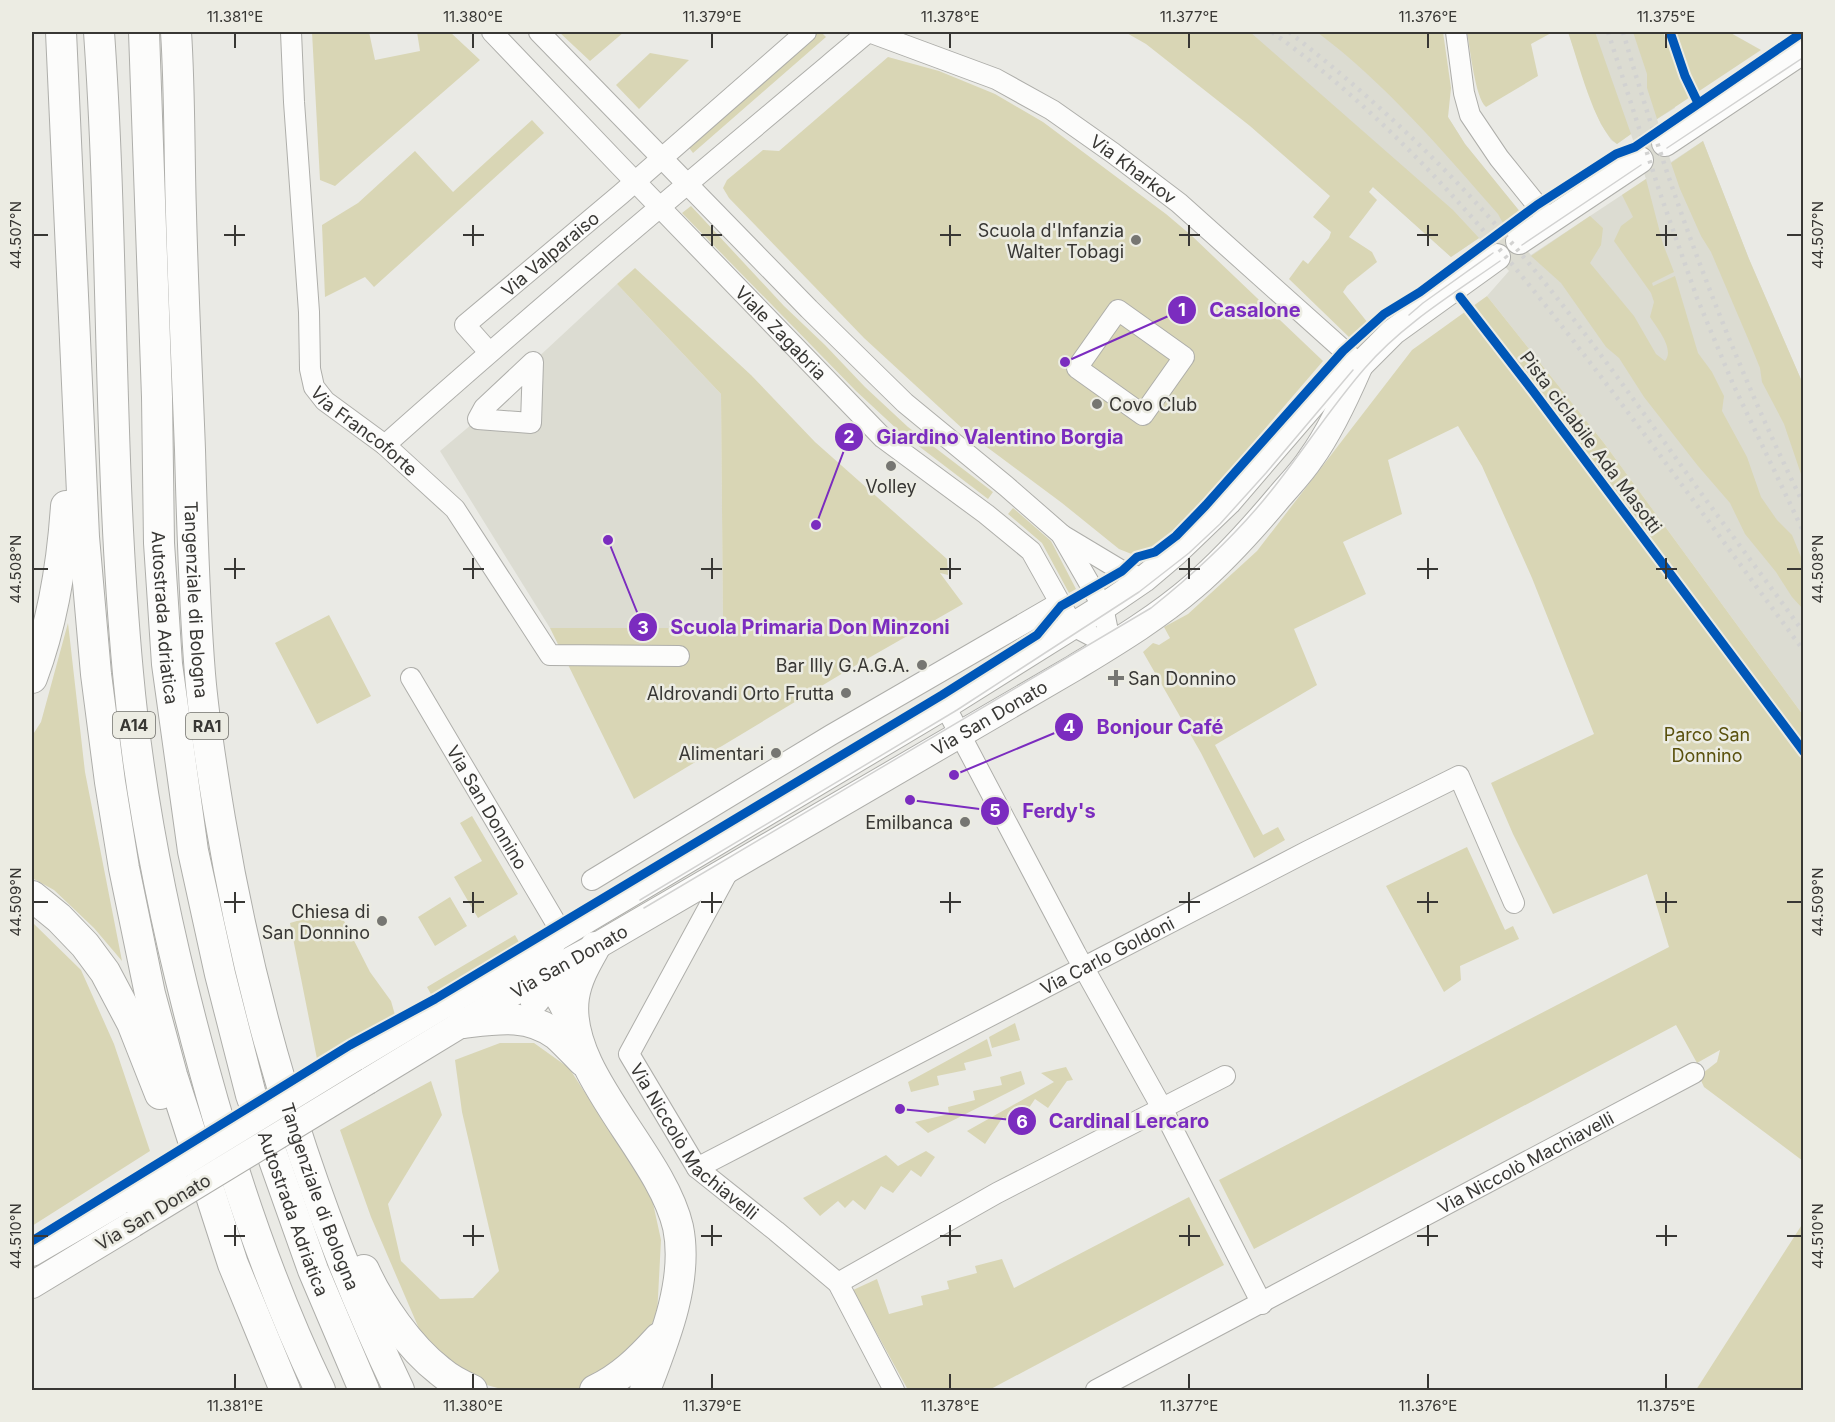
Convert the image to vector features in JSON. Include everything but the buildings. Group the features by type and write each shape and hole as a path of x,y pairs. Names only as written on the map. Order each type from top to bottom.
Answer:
{"highway":[{"path":"61,32 84,537 96,674 110,782 124,867 150,994 172,1075 233,1264"},
{"name":"A14","path":"99,32 118,546 138,769 149,835 181,986 236,1180 275,1286 320,1390"},
{"name":"Autostrada Adriatica","path":"144,32 157,397 159,543 167,664 193,851 220,974 251,1095 313,1270 364,1390"},
{"name":"Tangenziale di Bologna","path":"176,32 192,509 200,675 211,766 236,908 273,1054 306,1163 339,1253 399,1390"},
{"path":"32,678 50,623 64,545 76,342"},
{"path":"32,896 59,918 105,972 132,1023 172,1127 233,1264 285,1390"},
{"path":"556,939 541,958 534,980 534,994 539,1012 565,1030 659,1181 671,1203 678,1228 681,1254 676,1298 645,1390"},
{"path":"565,1030 576,985 595,947"},
{"path":"489,978 508,976 534,980"},
{"path":"463,1023 501,1018 519,1019 565,1030"},
{"path":"273,1054 365,1273 393,1321 438,1370 472,1390"},
{"path":"595,1390 615,1380 633,1366 666,1331"}],"main road":[{"path":"1665,143 1803,50"},
{"path":"1519,241 1640,160"},
{"name":"Via San Donato","path":"32,1253 945,706 1103,607 1144,579 1228,502 1332,381 1360,365 1393,332 1497,257"},
{"name":"Via San Donato","path":"32,1285 534,980 595,947 1111,646 1193,586 1261,519 1312,458 1347,395 1360,365"}],"street":[{"name":"Via Francoforte","path":"291,32 309,312 310,369 314,387 325,401 385,445 455,509 550,655 679,656"},
{"name":"Viale Zagabria","path":"492,32 883,438 986,514 1031,551 1073,626"},
{"name":"Viale Zagabria","path":"539,32 809,309 905,403 1061,534 1122,571 1144,579"},
{"path":"662,157 806,32"},
{"name":"Via Kharkov","path":"687,183 868,32 996,79 1052,110 1179,203 1360,365"},
{"path":"1456,32 1464,93 1470,115 1499,158 1549,220"},
{"name":"Via Valparaiso","path":"489,352 465,325 662,157"},
{"name":"Via Valparaiso","path":"385,445 489,352 687,183"},
{"path":"1118,310 1184,357 1143,415 1077,368 1118,310"},
{"name":"Viale Zagabria","path":"1061,534 1103,607"},
{"path":"592,880 831,735 1059,603"},
{"path":"1103,607 1111,646"},
{"path":"1073,626 1111,646"},
{"name":"Via San Donnino","path":"411,678 556,939"},
{"path":"945,706 1162,1108 1262,1304"},
{"name":"Via Carlo Goldoni","path":"698,1168 1308,850 1459,776 1514,903"},
{"name":"Via Niccolò Machiavelli","path":"731,867 629,1054 698,1168 838,1283 894,1390"},
{"name":"Via Niccolò Machiavelli","path":"1096,1390 1694,1073"},
{"path":"838,1283 997,1193 1225,1076"}],"shaded area":[{"path":"1195,32 1362,32 1448,117 1465,144 1521,213 1505,225 1531,255 1646,179 1631,134 1617,144 1611,140 1601,124 1568,32 1664,32 1675,108 1657,119 1671,162 1703,141 1749,259 1803,384 1803,715 1604,443 1487,296 1509,271 1479,238 1451,257"},
{"path":"617,284 721,394 723,628 550,628 440,451 478,419 531,423 533,362"}],"green space":[{"path":"312,32 369,32 375,60 420,51 417,32 450,32 480,60 335,186 320,180"},
{"path":"559,32 624,32 590,61"},
{"path":"818,32 826,37 693,153 687,145"},
{"path":"1125,32 1250,32 1453,210 1479,238 1451,257 1373,187 1369,192 1377,200 1349,237 1372,252 1377,262 1347,286 1343,292 1368,323 1351,339 1289,279 1303,260 1308,264 1329,238 1331,232 1313,217 1330,196 1250,126 1146,44"},
{"path":"1317,32 1443,32 1451,88 1448,117 1465,144 1521,213 1504,225 1498,214 1390,95"},
{"path":"1467,32 1553,32 1531,44 1538,76 1486,107 1476,83"},
{"path":"1568,32 1595,32 1631,134 1617,144 1601,124 1594,109"},
{"path":"1633,32 1729,32 1761,50 1657,119 1647,88 1647,74"},
{"path":"650,53 689,60 639,109 616,85"},
{"path":"888,57 939,71 995,94 1043,122 1192,236 1323,361 1197,508 1154,549 1134,555 1119,549 964,430 864,338 729,198 723,188 727,180 763,150 779,151"},
{"path":"532,120 544,133 374,287 365,277 325,297 322,225 358,203 415,151 453,192"},
{"path":"1703,141 1749,259 1803,384 1803,480 1784,424 1762,382 1760,368 1749,341 1711,252 1701,236 1680,189 1671,163"},
{"path":"1646,179 1663,244 1674,272 1652,283 1653,286 1675,276 1698,353 1712,372 1724,396 1722,411 1747,457 1761,497 1777,520 1792,535 1803,562 1803,609 1745,534 1730,503 1644,397 1619,358 1606,347 1561,283 1531,256 1590,216 1603,228 1601,245 1590,263 1634,316 1656,354 1665,361 1668,356 1666,345 1650,317 1654,302 1651,293 1614,241 1621,226 1633,217 1622,195"},
{"path":"691,206 784,306 865,387 908,427 993,492 988,499 899,431 856,391 682,213"},
{"path":"635,268 751,375 815,442 947,559 948,575 940,573 963,604 853,667 634,799 550,628 723,628 721,394 617,284"},
{"name":"Parco San Donnino","path":"1487,296 1604,443 1803,715 1803,1161 1704,1087 1699,1076 1717,1062 1720,1050 1697,1063 1676,1025 1254,1249 1219,1180 1669,947 1647,874 1553,914 1513,834 1491,783 1594,734 1532,578 1482,466 1458,426 1388,460 1402,514 1343,542 1366,594 1294,629 1317,685 1215,745 1263,835 1278,827 1285,840 1254,858 1201,753 1143,652 1153,643 1159,645 1170,638 1164,627 1188,614 1257,551 1412,350"},
{"path":"1013,508 1051,541 1076,589 1069,593 1042,543 1008,514"},
{"path":"329,615 371,696 317,724 275,643"},
{"path":"68,623 85,772 122,961 94,928 54,890 32,878 32,736 41,722"},
{"path":"472,816 518,894 478,918 454,877 482,861 460,823"},
{"path":"1467,847 1505,930 1513,926 1519,939 1460,966 1461,980 1444,992 1386,886"},
{"path":"450,897 467,926 435,946 418,917"},
{"path":"324,913 329,921 342,917 370,972 391,1001 395,1015 317,1059 290,923"},
{"path":"32,922 81,970 114,1044 150,1151 32,1226"},
{"path":"515,935 520,944 432,996 427,987"},
{"path":"1015,1023 1020,1040 992,1048 989,1037"},
{"path":"987,1039 992,1056 964,1063 966,1070 937,1076 939,1085 911,1092 908,1082"},
{"path":"500,1043 534,1043 569,1068 651,1194 661,1240 657,1316 627,1359 579,1390 505,1390 472,1381 423,1338 371,1217 340,1130 431,1081 442,1115 388,1204 401,1261 440,1299 473,1298 499,1271 462,1112 455,1060"},
{"path":"1066,1067 1073,1080 1067,1081 1048,1108 1035,1099 1016,1127 1003,1117 985,1144 967,1131 1054,1082 1041,1073"},
{"path":"1021,1071 1025,1084 928,1133 915,1122 949,1114 948,1107 975,1100 973,1091 1002,1085 1000,1077"},
{"path":"926,1151 935,1157 921,1177 911,1170 893,1193 881,1186 865,1210 853,1200 845,1208 838,1201 820,1216 803,1198 886,1155 898,1166"},
{"path":"1189,1197 1224,1265 989,1390 908,1390 853,1290 877,1279 889,1314 923,1305 921,1296 949,1289 947,1281 977,1273 975,1266 1002,1259 1014,1288"},
{"path":"1803,1223 1803,1390 1696,1390"}],"tram line":[{"path":"1667,148 1804,57"},
{"path":"1522,245 1641,165"},
{"path":"1409,315 1493,253"},
{"path":"644,908 1151,608 1199,567 1244,523 1283,476 1353,383 1380,352 1429,310 1500,261"},
{"path":"640,900 957,710 1139,592 1189,553 1220,524 1353,370"}],"railway":[{"path":"1272,32 1360,103 1401,142 1440,182 1515,267 1668,466 1804,651"},
{"path":"1289,32 1364,94 1411,137 1507,238 1588,338 1804,633"},
{"path":"1608,32 1697,298 1733,384 1804,533"},
{"path":"1623,32 1641,93 1703,272 1751,390 1804,505"}],"cycle path":[{"path":"1670,32 1685,76 1698,103"},
{"path":"32,1241 350,1045 435,999 942,695 1037,635 1061,606 1122,571 1137,557 1155,552 1176,536 1343,351 1384,314 1420,292 1537,205 1616,154 1635,147 1803,32"},
{"name":"Pista ciclabile Ada Masotti","path":"1460,297 1804,752"}],"place":[{"name":"Scuola d'Infanzia Walter Tobagi","path":"1136,240"},
{"name":"Casalone","path":"1065,362"},
{"name":"Covo Club","path":"1097,404"},
{"name":"Volley","path":"891,466"},
{"name":"Giardino Valentino Borgia","path":"816,525"},
{"name":"Scuola Primaria Don Minzoni","path":"608,540"},
{"name":"Bar Illy G.A.G.A.","path":"922,665"},
{"name":"San Donnino","path":"1116,678"},
{"name":"Aldrovandi Orto Frutta","path":"846,693"},
{"name":"Alimentari","path":"776,753"},
{"name":"Bonjour Café","path":"954,775"},
{"name":"Ferdy's","path":"910,800"},
{"name":"Emilbanca","path":"965,822"},
{"name":"Chiesa di San Donnino","path":"382,921"},
{"name":"Cardinal Lercaro","path":"900,1109"}]}
